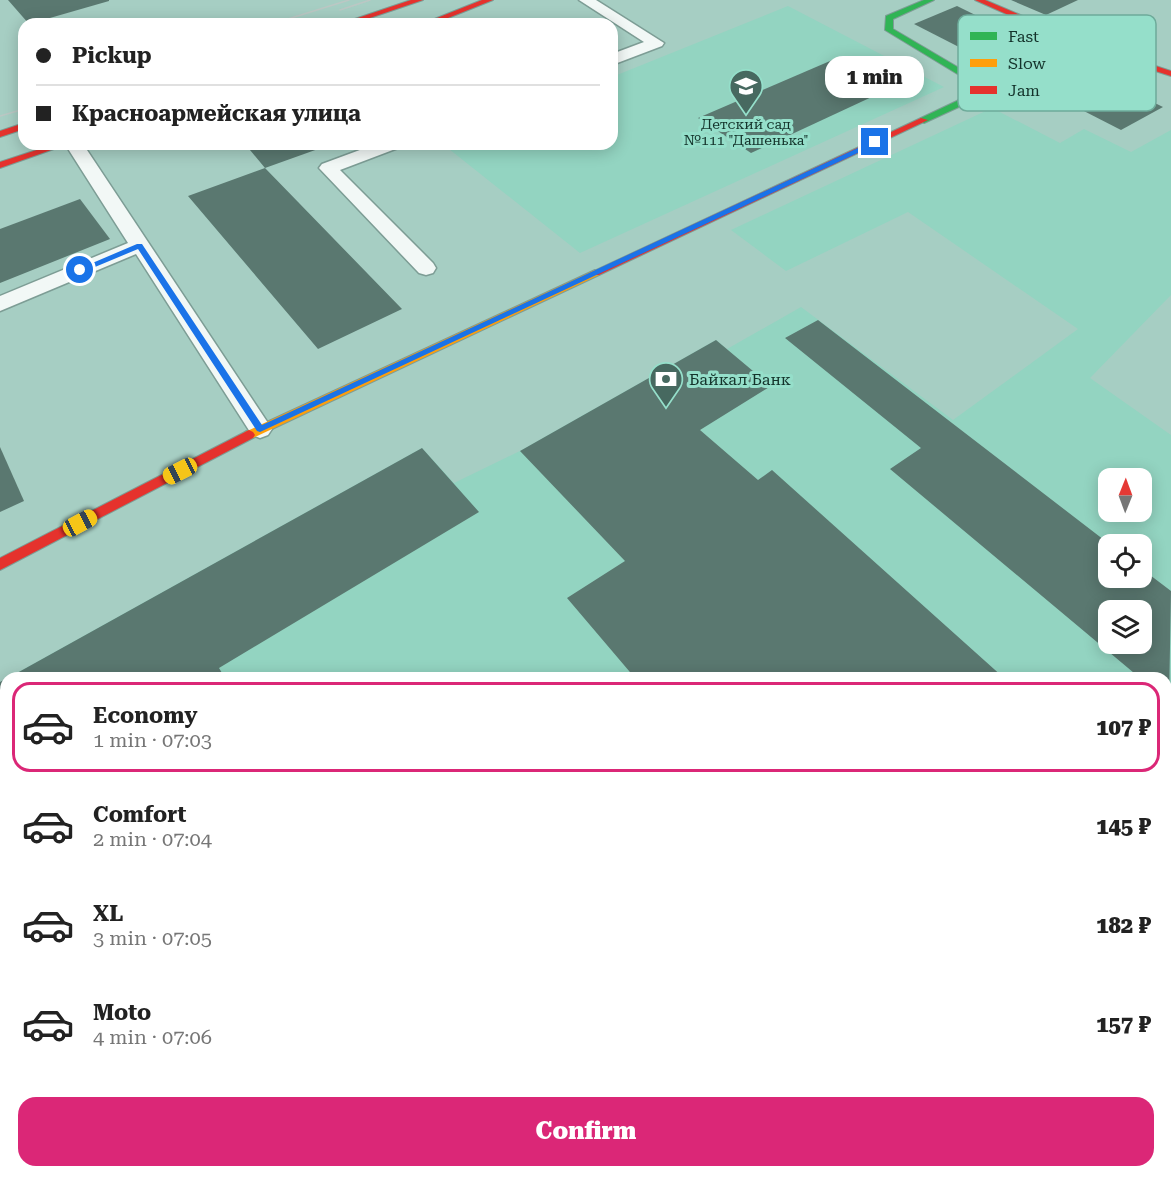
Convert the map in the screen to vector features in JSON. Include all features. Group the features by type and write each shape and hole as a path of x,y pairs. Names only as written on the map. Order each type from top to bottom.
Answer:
{"street":[{"path":"363,18 419,0"},
{"path":"442,18 489,0"},
{"path":"930,0 889,18 889,30 902,40 958,70"},
{"path":"979,0 1014,15"},
{"path":"1156,69 1171,74"},
{"path":"0,564 260,429 958,104"},
{"path":"0,134 18,128"},
{"path":"0,165 46,150"}],"lane":[{"path":"586,0 615,18"},
{"path":"618,20 656,43 618,58"},
{"path":"78,150 260,429"},
{"path":"376,150 328,168 426,268"},
{"path":"0,304 140,245"}],"shaded area":[{"name":"Детский сад №111 \"Дашенька\"","path":"788,6 944,87 580,253 450,150 618,150 618,75"},
{"path":"986,111 998,111 1060,143 1084,129 1131,152 1171,130 1171,295 1090,378 1171,435 1171,672 19,672 422,448 454,483 520,451 716,340 727,349 801,307 953,420 1078,329 908,212 786,271 731,230"}],"building":[{"path":"8,0 109,0 50,18 24,18"},
{"path":"1011,0 1078,0 1046,15"},
{"path":"957,6 975,15 958,15 958,47 914,24"},
{"path":"837,58 891,88 751,153 698,118"},
{"path":"1156,104 1163,107 1156,111"},
{"path":"1084,111 1156,111 1121,130"},
{"path":"250,150 315,150 265,168"},
{"path":"265,168 402,309 318,349 188,196"},
{"path":"80,199 110,239 0,283 0,229"},
{"path":"818,320 1098,535 1098,588 1152,588 1152,577 1171,591 1170,672 1133,672 1111,654 1152,654 1152,600 1098,600 1098,643 890,469 921,448 785,338"},
{"path":"716,340 771,386 700,430 758,480 772,470 997,672 630,672 567,598 625,561 520,451"},
{"path":"0,447 24,501 0,512"},
{"path":"422,448 479,512 219,668 221,672 19,672"}],"tram line":[{"path":"291,18 349,0"},
{"path":"340,10 370,0"},
{"path":"0,116 18,111"}],"traffic: fast":[{"path":"930,0 889,18 889,30 958,71"},
{"path":"924,120 958,104"}],"traffic: slow":[{"path":"249,435 595,273"}],"traffic: jam":[{"path":"363,18 419,0"},
{"path":"442,18 489,0"},
{"path":"979,0 1014,15"},
{"path":"1156,69 1171,74"},
{"path":"595,273 924,120"},
{"path":"0,134 18,128"},
{"path":"0,165 46,150"},
{"path":"0,564 249,435"}],"place":[{"name":"Детский сад №111 \"Дашенька\"","path":"746,115"},
{"name":"Байкал Банк","path":"666,408"}],"route":[{"path":"80,270 140,245 260,429 875,142"}]}
